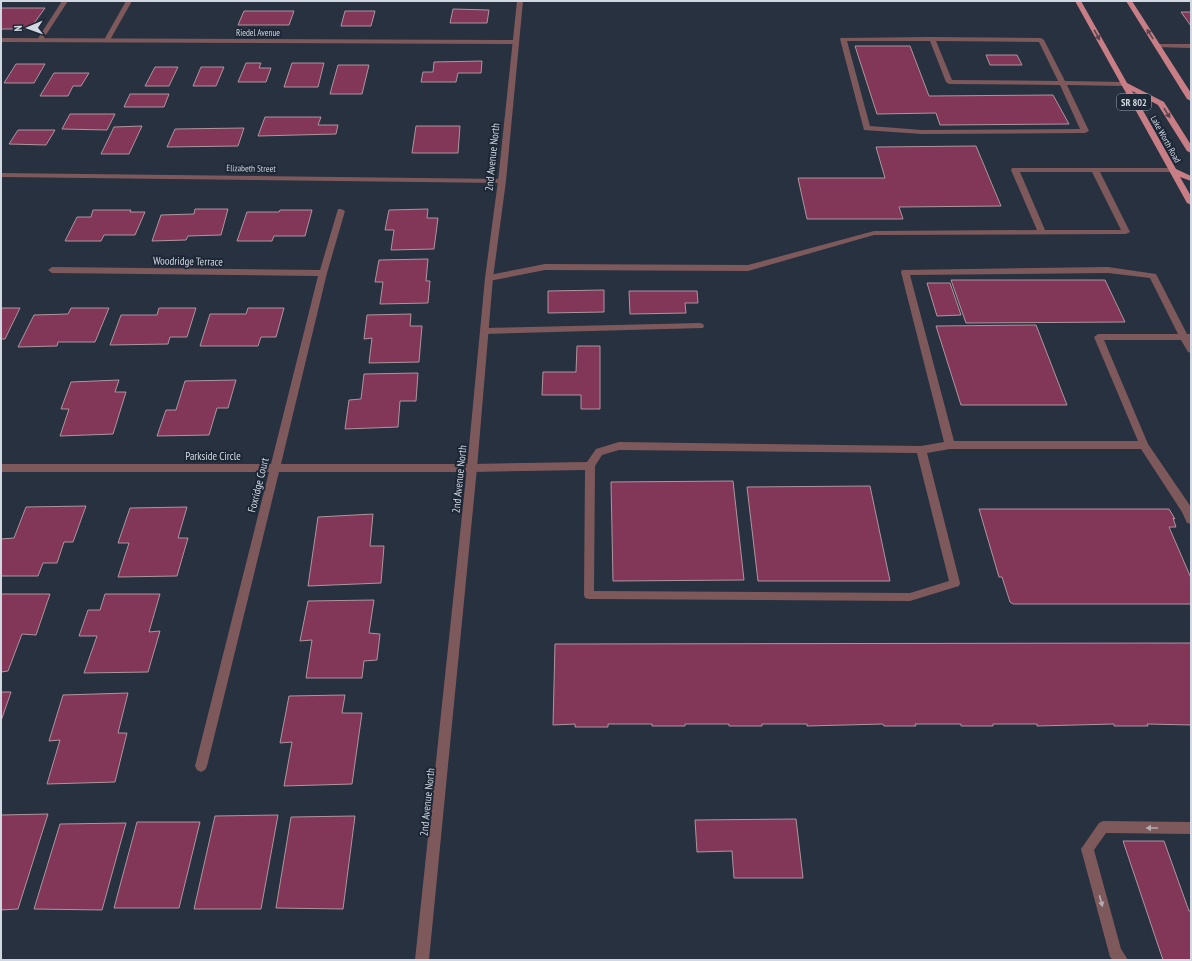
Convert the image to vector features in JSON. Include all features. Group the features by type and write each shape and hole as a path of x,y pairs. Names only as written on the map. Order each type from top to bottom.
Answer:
{"main road":[{"name":"Lake Worth Road","path":"1078,1 1191,203"},
{"path":"1130,1 1191,99"},
{"path":"1124,84 1161,104 1191,151"},
{"path":"1172,170 1191,179"}],"street":[{"path":"40,40 65,1"},
{"path":"107,40 129,1"},
{"name":"2nd Avenue North","path":"422,960 472,468 489,278 502,181 520,1"},
{"path":"843,39 1040,40 1063,83 1085,131 922,132 867,128 843,39"},
{"path":"932,39 948,82 1124,84"},
{"name":"Riedel Avenue","path":"1,40 516,42"},
{"path":"1158,46 1191,46"},
{"path":"1042,232 1015,170 1172,170"},
{"path":"489,278 545,267 748,268 874,233 1126,232 1095,170"},
{"name":"Elizabeth Street","path":"1,175 502,181"},
{"name":"Foxridge Court","path":"201,766 323,273 341,211"},
{"name":"Woodridge Terrace","path":"52,270 323,273"},
{"path":"950,445 905,272 1108,270 1153,276 1188,336 1191,350"},
{"path":"484,331 700,326"},
{"path":"1188,336 1098,337 1144,445 1190,514"},
{"path":"921,450 954,583 910,597 589,595 590,466 599,452 619,446 921,450 950,445 1144,445"},
{"name":"Parkside Circle","path":"1,468 472,468 590,466"},
{"path":"1121,960 1115,952 1087,849 1102,827 1191,828"}],"building":[{"path":"1,8 45,8 30,29 1,29"},
{"path":"453,9 489,10 487,23 450,23"},
{"path":"244,11 294,11 289,25 238,25"},
{"path":"345,11 375,11 371,26 341,26"},
{"path":"1181,12 1191,12 1191,26"},
{"path":"855,46 910,46 929,96 1053,95 1069,124 940,125 936,113 877,114"},
{"path":"986,55 1017,55 1022,65 990,65"},
{"path":"482,61 481,73 458,73 456,82 421,82 423,72 433,72 434,62"},
{"path":"246,63 261,63 259,68 271,68 266,82 238,82"},
{"path":"292,63 324,63 318,87 284,87"},
{"path":"16,64 45,64 34,83 4,83"},
{"path":"338,65 369,65 362,94 330,94"},
{"path":"155,67 178,67 169,86 145,86"},
{"path":"201,67 224,67 216,86 193,86"},
{"path":"54,73 89,73 81,86 73,86 68,96 40,96"},
{"path":"130,94 169,94 164,107 124,107"},
{"path":"70,114 115,114 107,130 62,129"},
{"path":"265,117 321,117 318,125 338,125 336,134 258,136"},
{"path":"142,126 129,154 101,154 114,127"},
{"path":"416,126 460,126 458,153 412,153"},
{"path":"244,128 238,146 167,147 175,129"},
{"path":"18,130 55,130 46,145 9,144"},
{"path":"976,146 1001,206 899,207 903,219 807,219 798,178 885,178 876,147"},
{"path":"195,209 228,209 221,235 188,236 186,240 152,241 161,215 194,214"},
{"path":"428,209 427,218 438,218 434,249 391,250 394,230 385,230 389,210"},
{"path":"93,210 131,210 130,212 145,212 135,235 104,235 101,241 65,241 77,217 91,217"},
{"path":"280,210 312,210 305,236 274,236 272,241 237,241 247,212 279,212"},
{"path":"428,259 426,281 430,281 428,303 380,304 383,282 375,282 379,260"},
{"path":"951,280 1105,280 1125,322 966,323"},
{"path":"927,283 950,283 961,315 937,316"},
{"path":"604,290 604,312 548,313 548,291"},
{"path":"629,291 697,291 698,303 685,303 686,313 630,314"},
{"path":"1,308 20,308 5,339 1,339"},
{"path":"71,308 109,308 95,342 58,342 57,346 18,347 34,315 68,314"},
{"path":"159,308 196,308 187,337 170,337 168,344 110,345 121,315 157,315"},
{"path":"248,308 284,308 276,337 261,337 258,346 200,346 210,314 246,314"},
{"path":"411,314 410,326 422,326 419,362 369,363 372,338 364,339 367,315"},
{"path":"1036,325 1067,405 961,405 936,326"},
{"path":"577,346 600,346 600,409 581,409 581,395 542,395 543,372 576,372"},
{"path":"418,373 416,401 400,401 398,427 345,429 349,400 361,399 364,374"},
{"path":"119,380 115,392 126,392 113,434 60,436 69,409 61,409 71,382"},
{"path":"236,380 228,408 217,408 209,435 157,436 166,410 176,410 185,381"},
{"path":"733,481 744,580 613,581 611,482"},
{"path":"870,486 890,581 758,581 747,487"},
{"path":"86,506 73,542 64,542 57,563 43,563 38,576 1,576 1,539 14,538 26,507"},
{"path":"187,507 178,538 188,538 177,576 118,577 129,543 118,543 130,508"},
{"path":"979,509 1169,509 1175,519 1173,518 1176,527 1169,527 1191,578 1191,604 1013,604 1010,602 1002,577 999,577"},
{"path":"373,514 370,546 384,546 381,583 308,586 318,517"},
{"path":"1,594 50,594 36,635 22,634 8,671 1,672"},
{"path":"105,594 160,594 149,632 160,631 148,672 84,673 97,636 79,636 88,610 100,610"},
{"path":"374,600 369,633 380,634 377,660 364,661 362,678 306,678 312,640 300,641 308,601"},
{"path":"1191,643 1191,725 1147,724 1148,726 1114,726 1114,724 1037,726 1037,724 993,724 993,726 961,726 961,724 915,724 916,726 884,726 883,724 807,726 807,724 762,724 762,726 729,726 729,724 685,724 685,726 652,726 652,724 608,724 608,727 575,727 575,724 553,725 555,644"},
{"path":"1,692 11,692 1,721"},
{"path":"128,693 118,733 127,733 115,782 47,784 60,740 49,741 63,695"},
{"path":"345,695 342,713 362,713 352,784 284,786 292,742 280,743 289,696"},
{"path":"48,814 18,909 1,910 1,815"},
{"path":"278,815 261,909 194,909 215,816"},
{"path":"355,816 343,909 276,908 291,817"},
{"path":"796,819 803,878 734,878 732,851 697,852 695,820"},
{"path":"137,822 200,822 179,908 114,908"},
{"path":"126,823 102,910 34,909 60,824"},
{"path":"1123,841 1164,841 1189,911 1191,911 1191,960 1163,960"}]}
